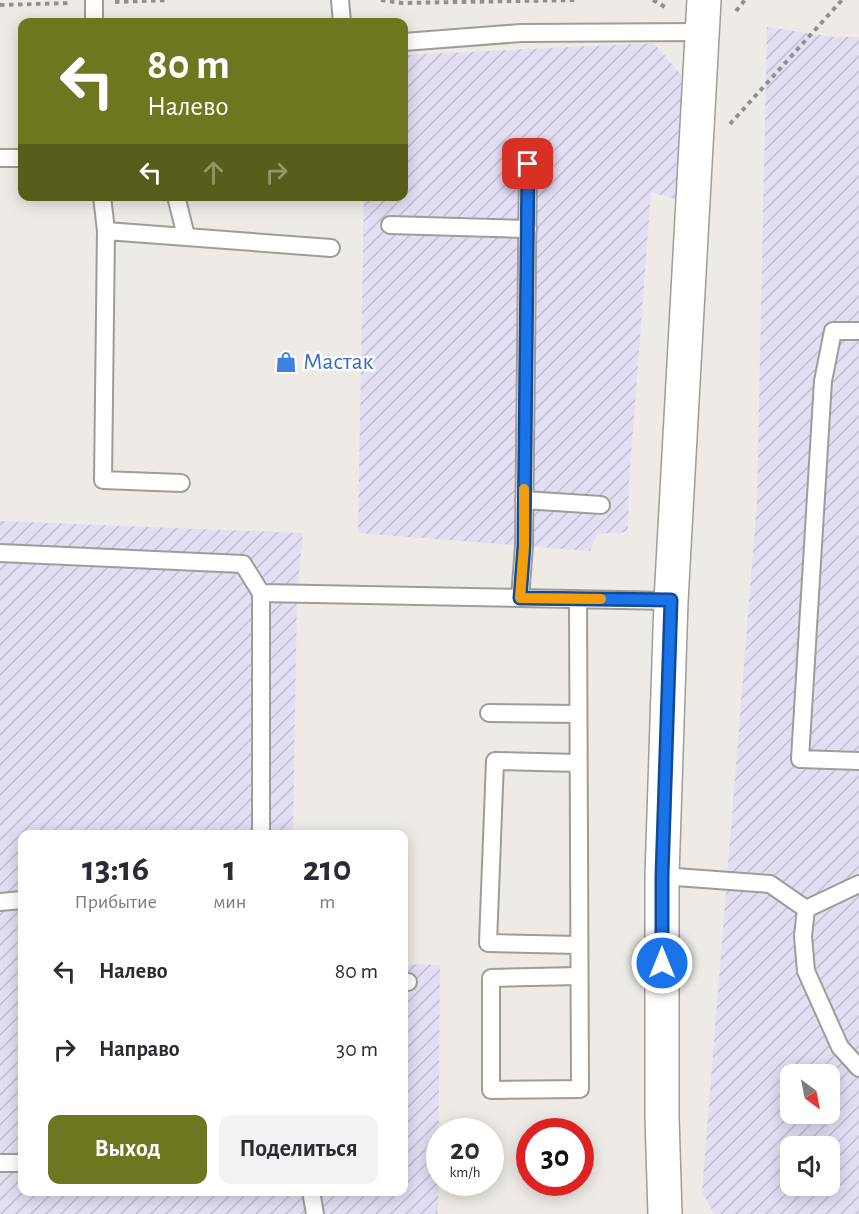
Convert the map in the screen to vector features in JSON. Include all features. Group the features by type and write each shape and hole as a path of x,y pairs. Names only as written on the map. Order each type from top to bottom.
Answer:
{"street":[{"path":"665,1214 662,1117 662,876 671,600 704,0"}],"lane":[{"path":"94,0 94,18"},
{"path":"340,0 342,18"},
{"path":"408,42 521,33 704,32"},
{"path":"0,158 18,158"},
{"path":"520,598 524,546 528,164"},
{"path":"103,201 106,231 103,480 181,483"},
{"path":"177,201 186,236"},
{"path":"390,225 528,229"},
{"path":"106,231 332,248"},
{"path":"859,331 833,331 823,381 800,759 859,761"},
{"path":"524,500 601,506"},
{"path":"0,553 243,564 261,593 261,830"},
{"path":"261,593 671,600"},
{"path":"578,599 580,1089 491,1090 491,978 579,976"},
{"path":"489,713 578,714"},
{"path":"578,764 495,761 488,944 579,945"},
{"path":"662,876 770,884 806,909"},
{"path":"806,909 859,884"},
{"path":"0,902 18,900"},
{"path":"806,909 803,936 806,971 840,1047 859,1068"},
{"path":"0,1163 18,1163"},
{"path":"312,1196 315,1214"}],"path":[{"path":"381,0 402,3 575,0"},
{"path":"696,162 842,0"}],"shaded area":[{"path":"767,27 834,37 859,37 859,1214 714,1214 702,1192 757,502"},
{"path":"654,43 682,76 678,200 651,192 629,483 628,532 597,534 590,551 358,533 364,201 408,201 408,55"},
{"path":"0,521 303,533 297,594 293,830 18,830 18,1196 408,1196 408,964 440,965 439,1118 426,1118 426,1196 438,1196 438,1214 0,1214"}],"slow traffic":[{"path":"524,489 524,546 520,598 601,599"}],"place":[{"name":"Мастак","path":"286,362"}],"route":[{"path":"528,164 524,546 520,598 671,600 662,876 662,963"}]}
